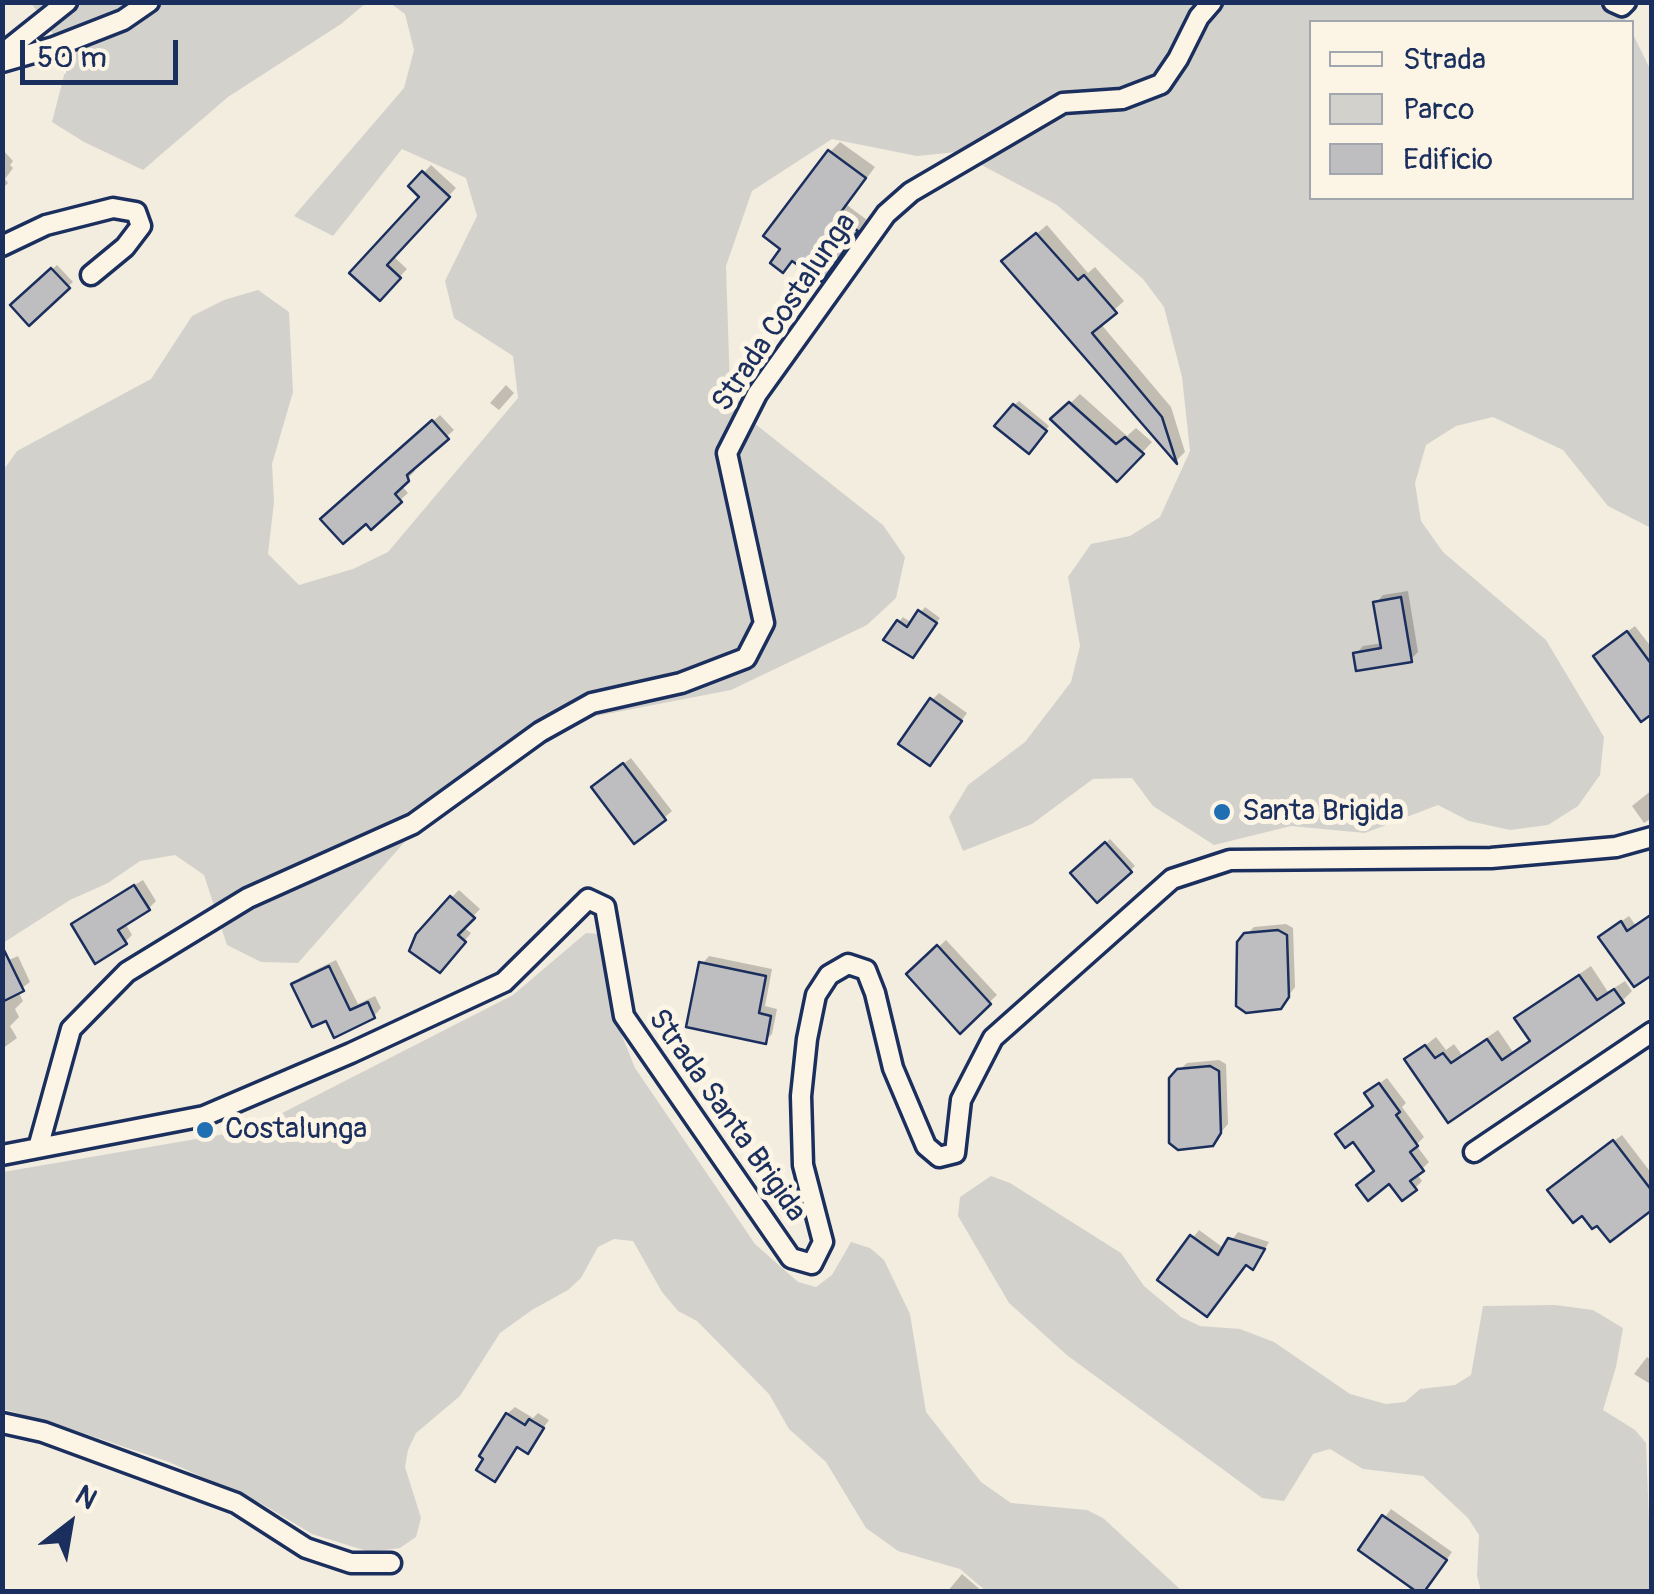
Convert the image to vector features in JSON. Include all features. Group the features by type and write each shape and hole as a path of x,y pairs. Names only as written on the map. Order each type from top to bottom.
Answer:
{"street":[{"path":"2,54 68,2"},
{"path":"2,62 106,27 149,2"},
{"name":"Strada Costalunga","path":"38,1148 70,1029 126,972 248,898 413,824 540,732 592,703 681,683 746,658 764,623 727,454 757,394 886,214 898,203 1063,103 1122,99 1161,84 1199,17 1212,2"},
{"path":"1613,2 1622,6 1626,2"},
{"path":"2,246 46,225 80,216 113,208 136,212 141,226 125,247 91,276"},
{"name":"Strada Santa Brigida","path":"2,1155 204,1116 351,1053 504,982 588,899 605,907 624,1016 791,1258 812,1264 822,1242 803,1165 801,1096 807,1039 816,995 829,974 848,964 866,970 894,1068 926,1146 940,1157 955,1154 961,1100 993,1038 1172,879 1230,860 1491,858 1616,847 1652,837"},
{"path":"1474,1152 1652,1032"},
{"path":"2,1423 43,1432 236,1502 306,1548 351,1563 391,1564"}],"green space":[{"path":"31,3 366,3 341,24 228,97 143,170 52,122 69,56"},
{"path":"390,3 1636,3 1625,20 1309,20 1309,200 1634,200 1634,36 1651,71 1651,528 1608,506 1563,450 1493,417 1456,426 1426,445 1415,483 1421,521 1443,552 1546,640 1604,737 1600,775 1578,806 1548,825 1510,830 1469,821 1438,805 1365,833 1291,826 1214,845 1153,806 1132,778 1093,779 1032,824 963,851 949,817 968,785 1025,742 1071,682 1080,646 1068,577 1091,544 1130,536 1160,517 1190,451 1182,377 1164,307 1143,279 1057,205 957,152 917,156 832,139 752,191 726,266 730,389 754,423 883,525 905,557 896,598 867,625 731,690 586,718 424,820 298,963 261,962 227,945 204,875 175,855 140,861 3,943 2,472 17,451 151,379 192,316 224,300 258,290 289,312 293,392 272,464 274,502 268,554 299,585 353,569 388,552 518,398 513,356 454,318 445,281 477,216 466,178 402,149 333,236 294,216 404,88 414,50 405,14"},
{"path":"586,933 600,934 610,985 609,1003 635,1068 755,1244 798,1282 816,1287 832,1275 851,1242 870,1248 884,1260 910,1314 926,1412 981,1482 1011,1503 1087,1510 1103,1518 1182,1591 986,1591 960,1569 898,1551 866,1528 826,1462 789,1429 769,1394 697,1321 678,1311 662,1292 633,1241 614,1239 598,1247 581,1278 568,1290 500,1333 460,1396 416,1433 405,1467 421,1518 416,1537 400,1548 370,1552 312,1534 262,1504 169,1462 3,1409 3,1172 249,1130 513,995"},
{"path":"991,1176 1010,1183 1121,1253 1144,1286 1181,1317 1200,1326 1240,1329 1274,1342 1350,1394 1386,1404 1405,1402 1420,1389 1455,1385 1471,1375 1483,1306 1555,1305 1593,1310 1623,1328 1603,1410 1635,1430 1646,1443 1652,1525 1651,1591 1481,1591 1477,1576 1479,1535 1468,1518 1423,1476 1363,1469 1330,1449 1313,1454 1284,1501 1262,1498 1068,1356 1009,1303 958,1216 960,1197"}],"building":[{"path":"828,150 866,178 838,216 858,231 822,282 792,261 783,273 770,263 780,249 763,236"},
{"path":"422,171 450,197 387,265 401,278 380,301 349,273 419,197 408,186"},
{"path":"1036,233 1078,280 1084,275 1117,313 1092,333 1162,417 1177,464 1001,261"},
{"path":"51,268 70,288 29,326 10,305"},
{"path":"1069,402 1116,444 1125,437 1144,454 1117,482 1050,419"},
{"path":"1013,404 1047,431 1029,454 994,426"},
{"path":"432,420 449,439 407,475 409,481 395,494 402,502 371,530 366,524 343,544 320,519"},
{"path":"1401,597 1412,662 1356,671 1353,653 1381,648 1373,602"},
{"path":"918,610 937,623 913,658 883,640 897,620 907,627"},
{"path":"1627,631 1652,665 1652,714 1641,722 1593,656"},
{"path":"930,698 962,721 930,766 898,744"},
{"path":"623,763 666,820 634,844 591,787"},
{"path":"1105,842 1132,872 1097,903 1070,873"},
{"path":"134,885 150,910 118,930 127,944 95,964 71,924"},
{"path":"450,896 475,918 458,935 466,942 440,973 409,951 416,934"},
{"path":"1652,914 1652,975 1634,987 1598,937 1621,921 1627,931"},
{"path":"1278,930 1287,935 1289,997 1281,1009 1246,1013 1236,1006 1237,942 1244,933"},
{"path":"937,945 991,1004 960,1034 906,974"},
{"path":"2,946 24,991 2,1002"},
{"path":"699,962 766,976 759,1013 771,1016 766,1044 686,1027"},
{"path":"329,966 350,1010 368,1002 375,1018 334,1038 326,1021 312,1027 291,984"},
{"path":"1579,975 1597,1000 1614,989 1624,1003 1448,1123 1404,1059 1425,1045 1435,1058 1443,1053 1451,1063 1487,1039 1502,1060 1530,1041 1514,1018"},
{"path":"1210,1066 1219,1071 1221,1133 1213,1146 1178,1150 1169,1143 1169,1078 1177,1069"},
{"path":"1379,1083 1418,1146 1410,1152 1424,1171 1410,1181 1417,1190 1402,1201 1389,1184 1368,1201 1356,1185 1374,1171 1353,1142 1345,1148 1335,1134 1373,1106 1364,1093"},
{"path":"1613,1140 1652,1191 1652,1210 1610,1242 1582,1216 1573,1223 1547,1190"},
{"path":"1190,1235 1218,1255 1228,1238 1265,1249 1253,1270 1246,1265 1207,1317 1157,1280"},
{"path":"506,1413 525,1425 529,1419 544,1428 528,1454 517,1447 495,1482 476,1470 483,1459 479,1456"},
{"path":"1382,1515 1447,1560 1424,1592 1417,1592 1358,1550"}],"place":[{"name":"Santa Brigida","path":"1222,812"},
{"name":"Costalunga","path":"205,1130"}]}
